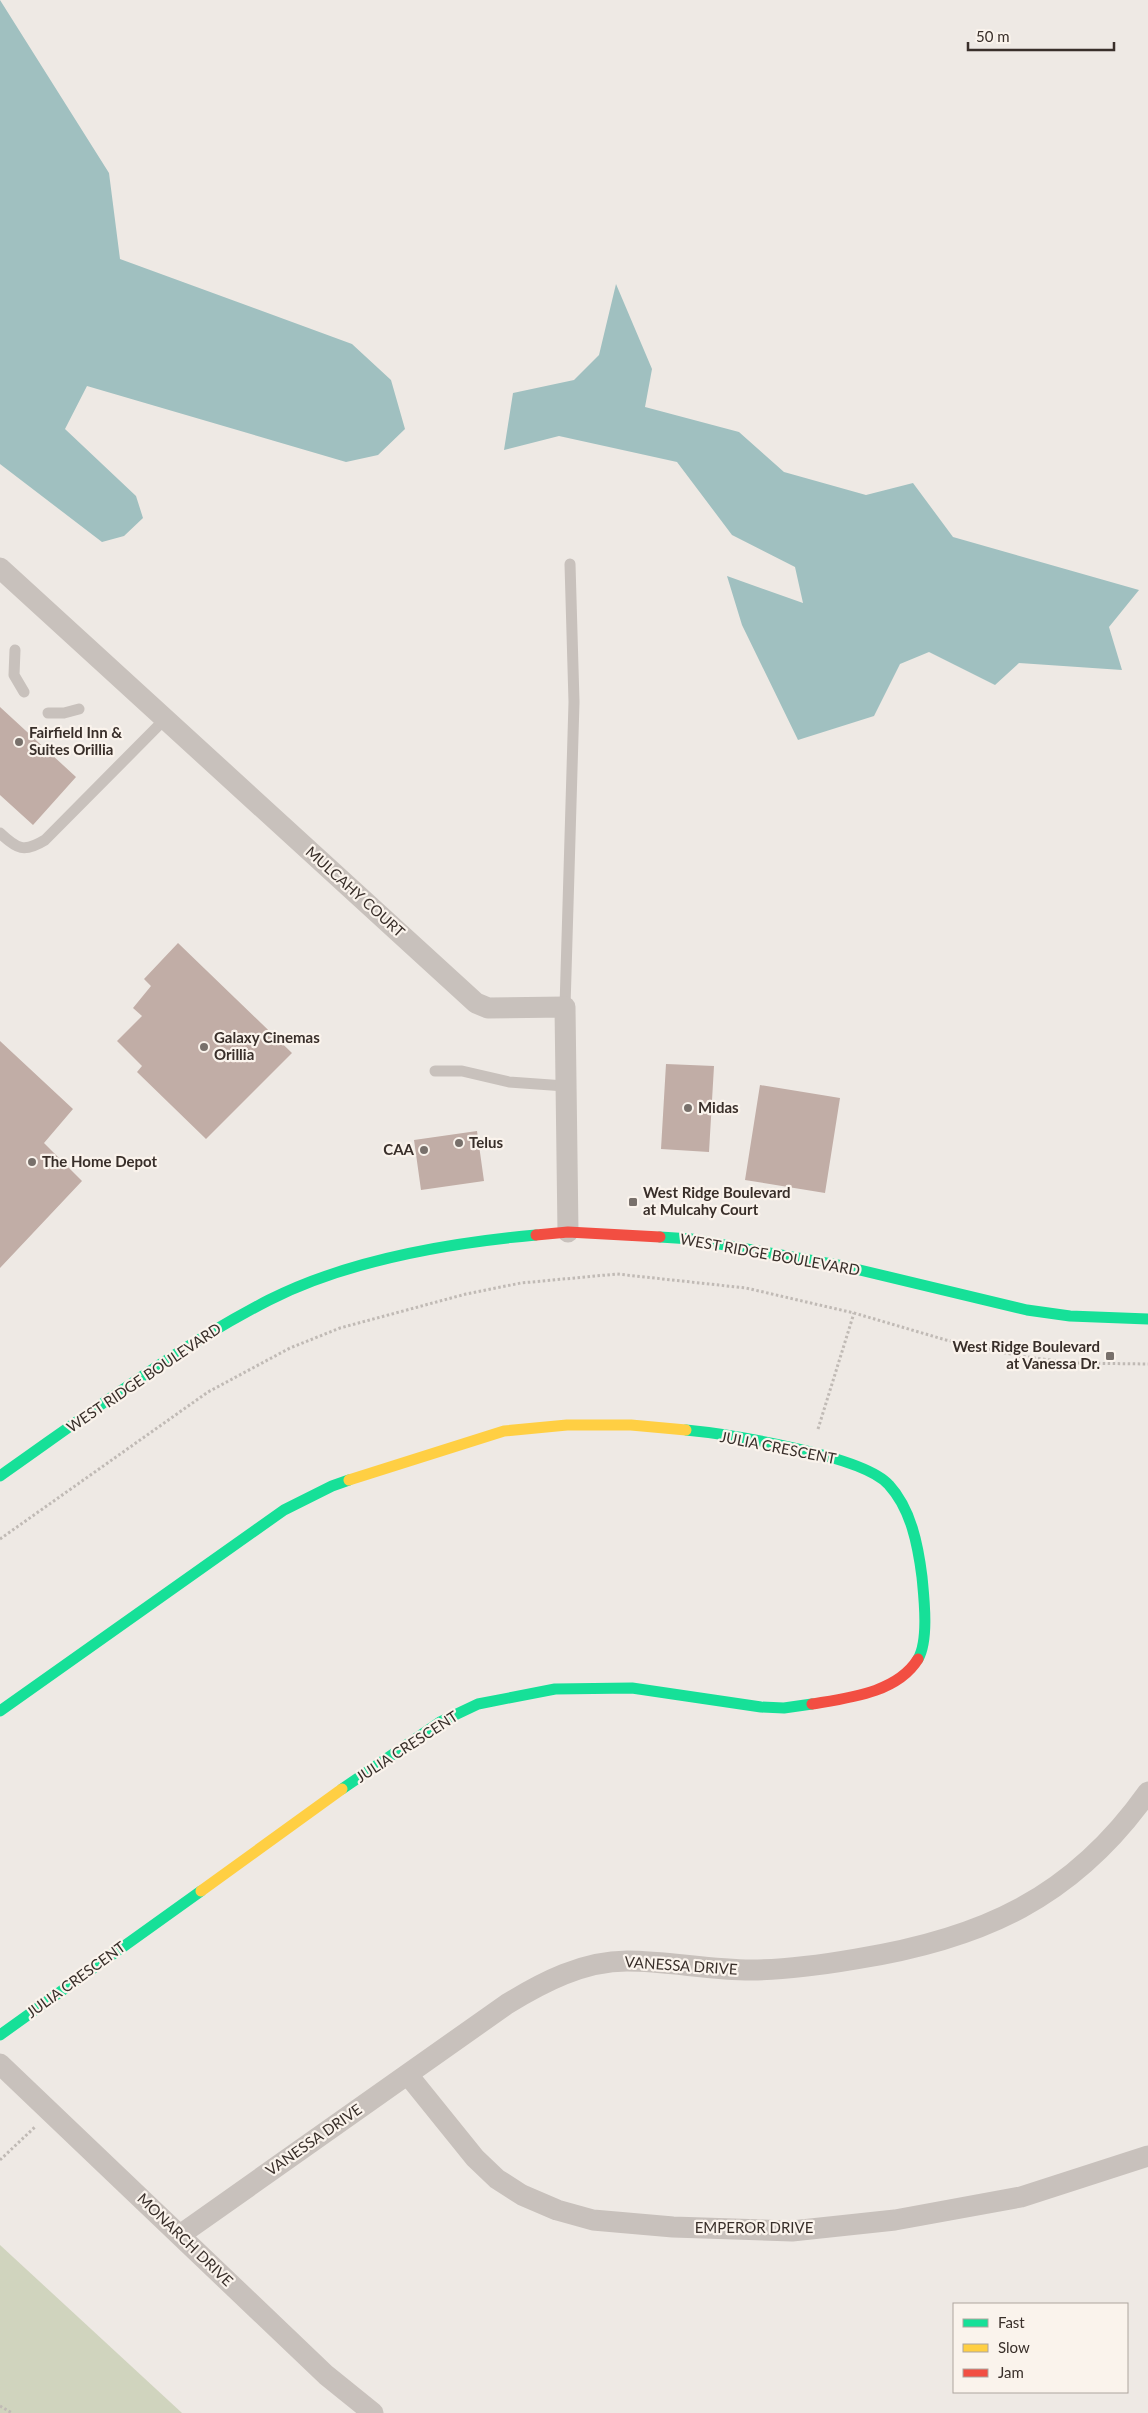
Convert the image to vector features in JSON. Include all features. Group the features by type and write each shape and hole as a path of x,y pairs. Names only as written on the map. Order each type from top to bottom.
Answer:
{"street":[{"name":"MULCAHY COURT","path":"2,575 165,719 476,1002 488,1008 565,1007"},
{"path":"565,1007 568,1232"},
{"name":"WEST RIDGE BOULEVARD","path":"0,1476 160,1364 268,1300 313,1282 372,1263 469,1241 568,1232 712,1242 843,1266 1027,1310 1070,1316 1148,1319"},
{"name":"JULIA CRESCENT","path":"0,1711 284,1510 332,1486 396,1464 504,1432 567,1425 631,1425 692,1431 810,1451 870,1470 889,1484 909,1518 919,1554 924,1597 924,1632 921,1654 912,1669 891,1684 853,1697 784,1708 761,1707 632,1688 555,1689 478,1704 440,1722 405,1744 0,2035"},
{"name":"VANESSA DRIVE","path":"180,2235 530,1990 560,1975 587,1967 632,1961 736,1970 774,1970 877,1956 945,1940 1012,1913 1066,1881 1100,1851 1128,1820 1148,1792"},
{"name":"MONARCH DRIVE","path":"0,2064 326,2375 373,2413"},
{"name":"EMPEROR DRIVE","path":"408,2075 475,2158 497,2178 522,2195 557,2210 593,2220 673,2227 792,2231 895,2220 1021,2197 1148,2156"}],"lane":[{"path":"565,1007 574,702 570,564"},
{"path":"15,650 14,675 24,692"},
{"path":"48,713 64,713 79,709"},
{"path":"0,833 19,848 27,848 45,840 165,719"},
{"path":"435,1071 469,1072 509,1082 565,1086"}],"path":[{"path":"0,1539 208,1392 290,1348 340,1328 456,1297 521,1283 616,1274 746,1288 854,1314 946,1340 1020,1356 1072,1363 1148,1364"},
{"path":"810,1451 854,1314"},
{"path":"0,2160 52,2112"},
{"path":"0,2406 12,2413"}],"green space":[{"path":"0,2245 182,2413 0,2413"}],"water":[{"path":"0,0 109,173 120,259 352,344 391,380 405,429 378,455 346,462 87,386 65,429 136,496 143,518 124,536 102,542 0,464"},
{"path":"616,284 652,369 645,407 739,432 784,472 866,495 913,483 953,537 1139,590 1109,627 1122,670 1019,663 995,685 929,652 900,664 874,716 798,740 742,625 727,576 803,603 795,567 732,535 677,462 559,436 504,450 513,393 574,380 599,355"}],"building":[{"name":"Fairfield Inn & Suites Orillia","path":"0,707 76,777 33,825 0,795"},
{"name":"Galaxy Cinemas Orillia","path":"178,943 292,1053 206,1139 137,1072 142,1066 117,1041 142,1016 133,1008 151,986 144,979"},
{"name":"The Home Depot","path":"0,1041 73,1109 44,1143 82,1181 0,1268"},
{"name":"Midas","path":"666,1064 714,1066 709,1152 661,1149"},
{"path":"760,1085 840,1098 825,1193 745,1180"},
{"path":"477,1131 484,1181 421,1190 414,1140"}],"traffic: fast":[{"path":"0,1476 165,1361 234,1319 300,1286 332,1274 399,1256 468,1243 536,1235"},
{"path":"660,1237 691,1239 843,1266 1027,1310 1070,1316 1148,1319"},
{"path":"686,1430 761,1441 824,1455 852,1464 874,1474 889,1485 903,1505 916,1540 925,1607 924,1641 918,1659"},
{"path":"0,1711 284,1510 332,1486 349,1480"},
{"path":"342,1789 440,1722 478,1704 555,1689 632,1688 761,1707 784,1708 812,1704"},
{"path":"0,2035 201,1891"}],"traffic: slow":[{"path":"349,1480 504,1431 567,1425 631,1425 686,1430"},
{"path":"201,1891 342,1789"}],"traffic: jam":[{"path":"536,1235 568,1232 660,1237"},
{"path":"812,1704 856,1696 885,1687 898,1680 918,1659"}],"place":[{"name":"Fairfield Inn & Suites Orillia","path":"19,742"},
{"name":"Galaxy Cinemas Orillia","path":"204,1047"},
{"name":"Midas","path":"688,1108"},
{"name":"Telus","path":"459,1143"},
{"name":"CAA","path":"424,1150"},
{"name":"The Home Depot","path":"32,1162"},
{"name":"West Ridge Boulevard at Mulcahy Court","path":"633,1202"},
{"name":"West Ridge Boulevard at Vanessa Dr.","path":"1110,1356"}]}
